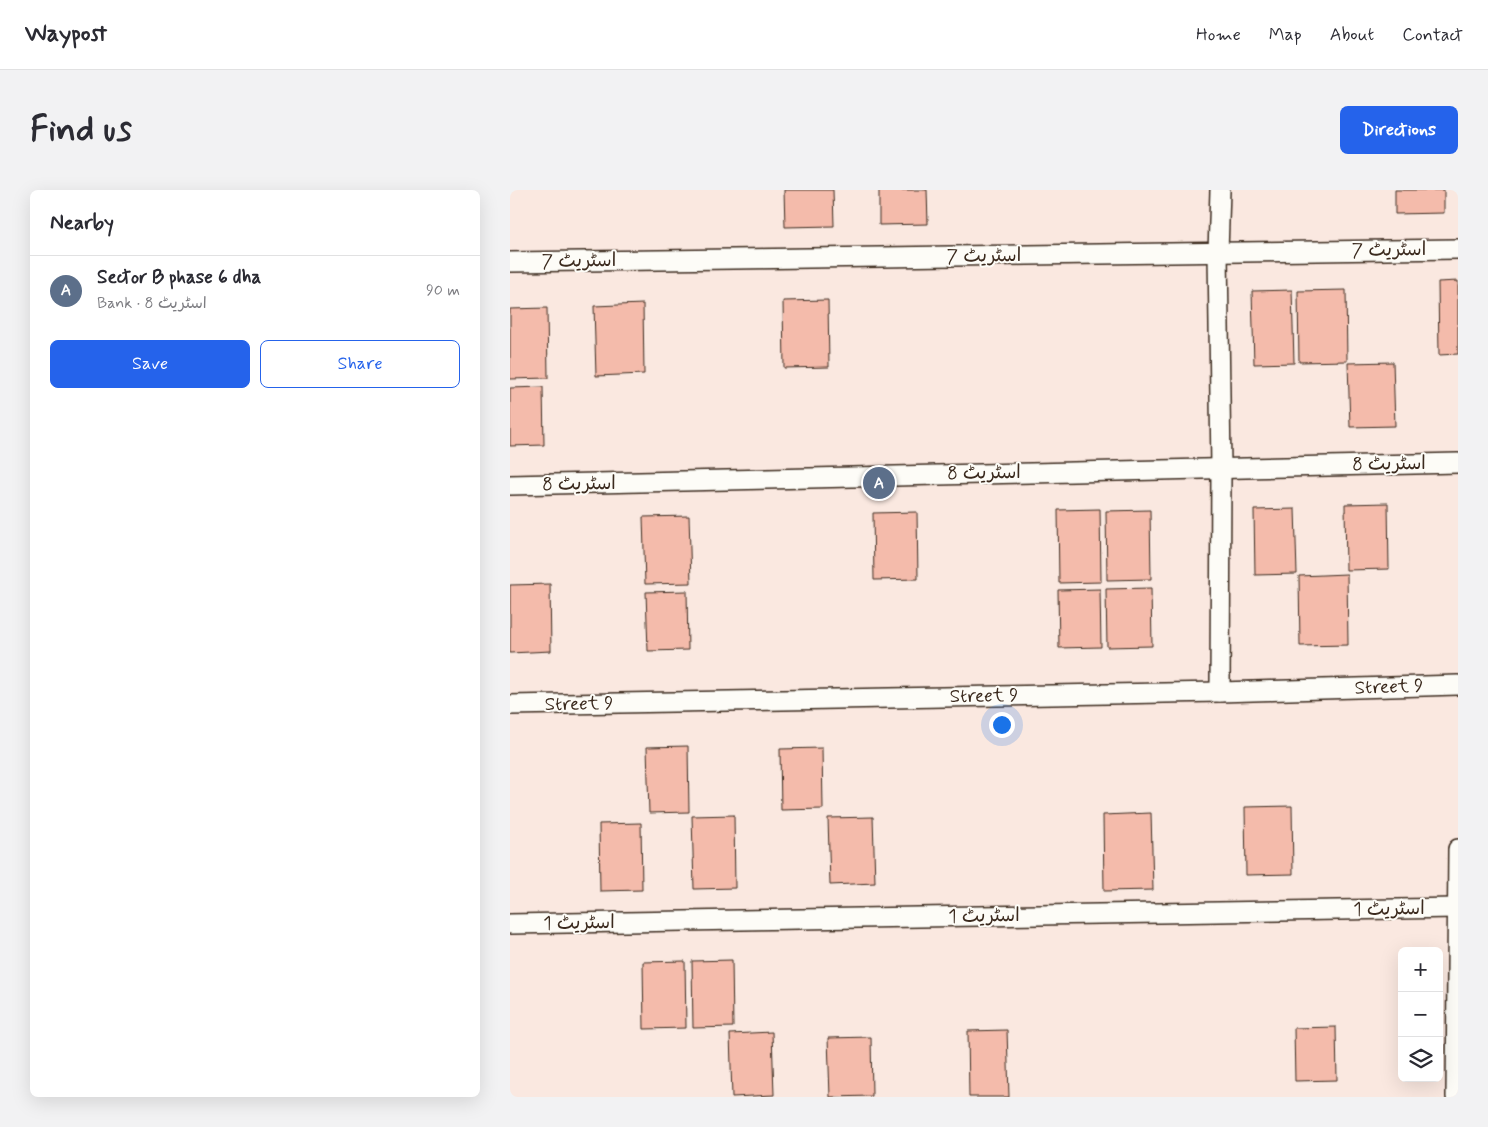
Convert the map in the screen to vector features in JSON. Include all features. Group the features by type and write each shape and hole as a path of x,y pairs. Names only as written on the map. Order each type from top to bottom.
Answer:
{"street":[{"path":"1220,190 1218,253 1221,468 1220,692"},
{"name":"اسٹریٹ 7","path":"510,262 1458,249"},
{"name":"اسٹریٹ 8","path":"510,485 1458,463"},
{"name":"Street 9","path":"510,705 1220,692 1458,685"},
{"path":"1456,1097 1458,850"},
{"name":"اسٹریٹ 1","path":"510,924 1458,908"}],"building":[{"path":"784,190 833,190 834,226 785,227"},
{"path":"879,190 927,190 928,224 879,225"},
{"path":"1395,190 1444,190 1444,213 1395,214"},
{"path":"1458,281 1458,354 1439,355 1438,282"},
{"path":"1292,290 1294,363 1254,364 1252,291"},
{"path":"1346,290 1347,361 1299,362 1298,291"},
{"path":"828,300 829,367 784,368 783,301"},
{"path":"643,304 644,374 596,376 594,306"},
{"path":"547,308 548,378 510,379 510,309"},
{"path":"1393,362 1395,426 1350,427 1348,363"},
{"path":"543,387 544,445 510,446 510,388"},
{"path":"1388,503 1389,569 1346,570 1345,504"},
{"path":"1100,509 1101,582 1059,583 1058,510"},
{"path":"1295,509 1297,574 1255,575 1254,510"},
{"path":"1150,510 1151,579 1107,580 1106,511"},
{"path":"917,512 918,579 874,580 873,513"},
{"path":"689,516 691,583 645,584 643,517"},
{"path":"1347,574 1348,645 1300,646 1299,576"},
{"path":"550,584 551,651 510,653 510,585"},
{"path":"1151,588 1152,646 1107,647 1106,589"},
{"path":"1100,589 1101,647 1059,648 1058,590"},
{"path":"687,591 688,650 648,651 646,592"},
{"path":"688,746 689,812 649,813 647,747"},
{"path":"822,748 823,809 781,810 780,749"},
{"path":"1292,806 1293,874 1246,875 1245,807"},
{"path":"1151,813 1153,890 1104,891 1103,815"},
{"path":"734,815 735,888 694,889 692,816"},
{"path":"873,817 875,883 830,885 828,818"},
{"path":"641,823 642,890 600,891 599,824"},
{"path":"732,960 733,1027 693,1028 692,961"},
{"path":"685,961 686,1028 644,1029 643,962"},
{"path":"1336,1027 1337,1080 1295,1081 1294,1028"},
{"path":"1007,1030 1009,1097 969,1097 968,1031"},
{"path":"772,1032 774,1095 732,1097 730,1034"},
{"path":"871,1037 872,1096 830,1097 828,1038"}],"place":[{"name":"Sector B phase 6 dha","path":"879,483"}]}
